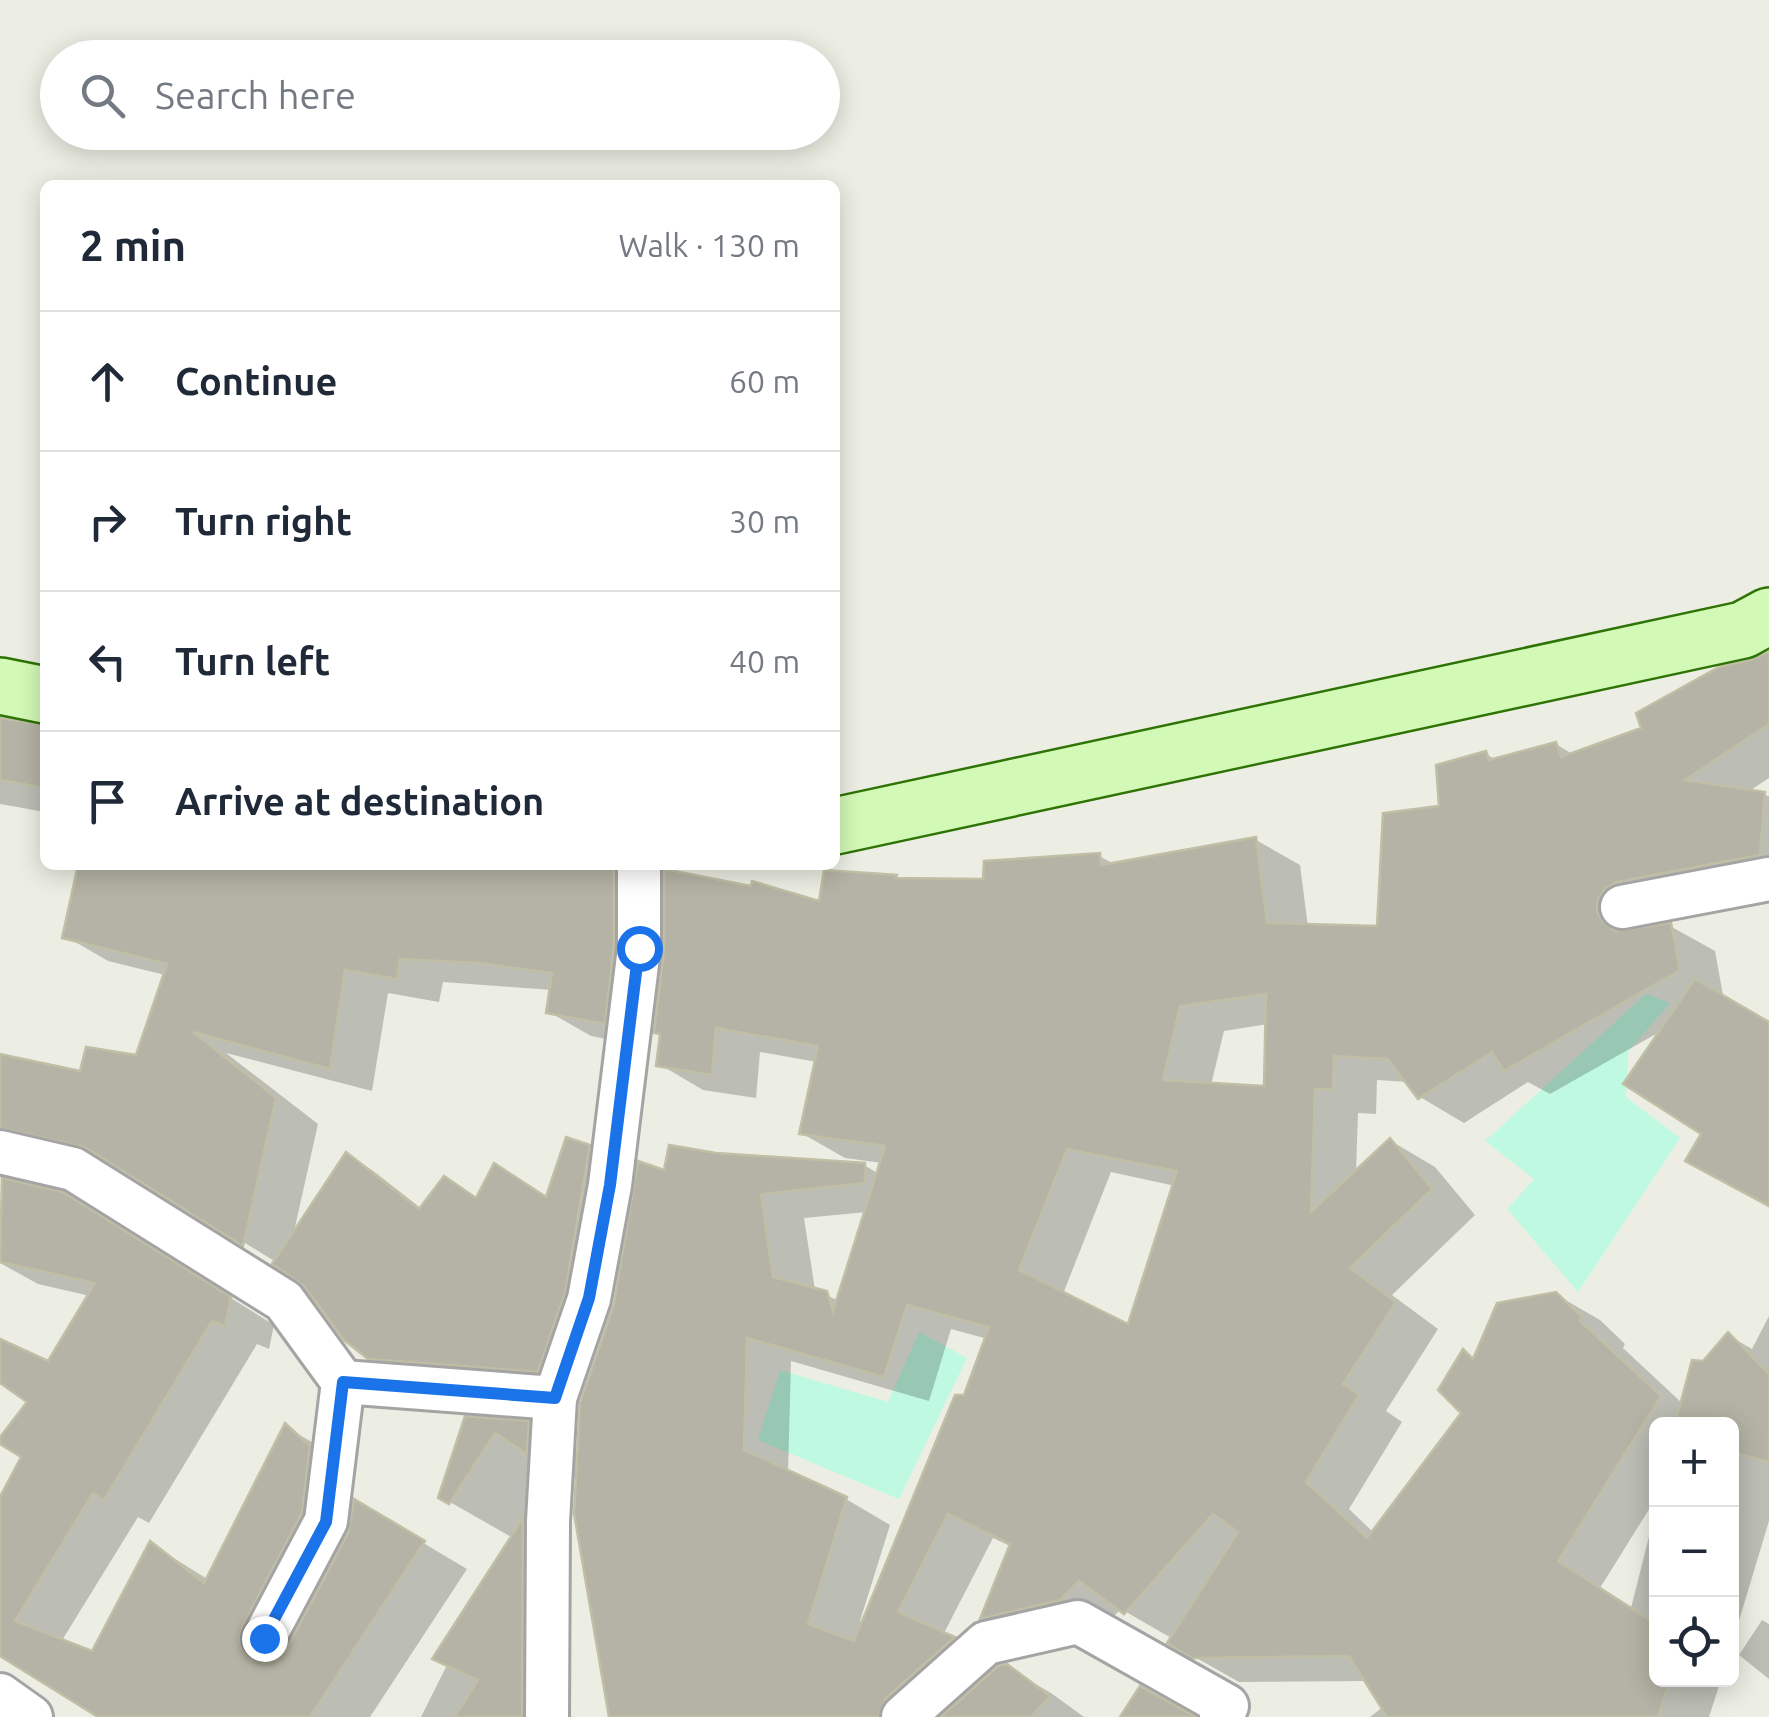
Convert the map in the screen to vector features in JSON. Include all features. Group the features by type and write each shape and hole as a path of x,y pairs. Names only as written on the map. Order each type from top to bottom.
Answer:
{"street":[{"path":"840,825 1744,630 1769,616"},
{"path":"0,686 40,694"},
{"path":"547,1717 548,1522 555,1398 589,1298 610,1185 639,948 639,870"},
{"path":"1622,906 1769,879"},
{"path":"0,1152 73,1168 284,1301 343,1382 326,1522 264,1638"},
{"path":"343,1382 555,1398"},
{"path":"903,1717 986,1644 1078,1622 1227,1706 1221,1717"},
{"path":"0,1695 31,1717"}],"green space":[{"path":"1646,994 1670,1003 1628,1052 1626,1097 1680,1138 1578,1292 1507,1209 1534,1179 1485,1141"},
{"path":"919,1332 967,1358 899,1499 758,1440 780,1370 888,1402"}],"building":[{"path":"1769,652 1769,724 1685,780 1765,792 1760,855 1617,882 1605,889 1597,911 1615,931 1671,923 1680,970 1504,1071 1492,1052 1418,1099 1388,1059 1334,1056 1333,1090 1315,1089 1311,1212 1390,1138 1432,1189 1350,1268 1396,1302 1343,1384 1359,1395 1306,1482 1367,1538 1461,1413 1438,1390 1463,1349 1473,1359 1497,1303 1556,1292 1582,1317 1580,1321 1661,1396 1558,1561 1649,1620 1649,1687 1667,1687 1658,1717 1387,1717 1349,1656 1192,1658 1167,1643 1238,1532 1213,1514 1124,1614 1079,1581 1060,1600 980,1619 1010,1544 948,1514 898,1612 955,1637 886,1698 879,1717 609,1717 574,1513 580,1403 614,1304 638,1161 664,1170 669,1145 716,1153 865,1163 865,1183 761,1194 773,1277 827,1291 833,1311 885,1146 799,1134 818,1046 716,1028 712,1075 656,1066 660,1034 654,1033 664,948 664,870 751,886 752,881 819,901 824,870 897,875 896,878 983,879 984,861 1100,853 1101,865 1256,837 1267,923 1377,926 1383,813 1439,806 1436,765 1486,751 1489,760 1556,742 1561,757 1641,728 1636,713 1719,667","holes":["1266,994 1264,1086 1163,1080 1180,1006","1067,1149 1177,1171 1128,1324 1019,1270","907,1305 989,1327 964,1395 955,1395 854,1641 808,1624 847,1497 744,1450 747,1338 884,1377"]},
{"path":"0,718 40,724 40,787 0,780"},
{"path":"77,870 614,870 614,946 605,1024 546,1013 552,973 479,963 400,959 397,979 345,970 330,1069 193,1032 276,1098 243,1246 86,1148 0,1128 0,1054 80,1071 86,1047 136,1055 167,964 62,938"},
{"path":"1695,979 1769,1022 1769,1206 1685,1161 1701,1134 1623,1084"},
{"path":"566,1137 590,1145 565,1293 538,1372 368,1359 344,1340 304,1286 272,1264 346,1152 419,1209 444,1176 476,1198 494,1163 546,1197"},
{"path":"2,1178 63,1192 231,1297 225,1326 212,1321 104,1500 93,1493 15,1621 92,1651 150,1541 204,1583 285,1423 310,1446 302,1513 242,1627 242,1650 252,1660 266,1663 278,1659 286,1650 348,1533 354,1499 425,1541 310,1717 98,1717 0,1656 0,1497 21,1457 0,1444 0,1437 27,1402 0,1383 0,1339 48,1361 95,1283 0,1262"},
{"path":"1728,1332 1769,1374 1769,1462 1739,1454 1739,1417 1677,1417 1692,1360 1703,1361"},
{"path":"465,1416 529,1421 527,1454 495,1433 449,1504 438,1498"},
{"path":"523,1518 522,1717 455,1717 478,1680 432,1659"},
{"path":"1007,1664 1050,1696 1031,1717 941,1717 998,1666"},
{"path":"1140,1686 1196,1717 1120,1717"}],"route":[{"path":"264,1638 326,1522 343,1382 555,1398 589,1298 610,1185 639,948"}]}
